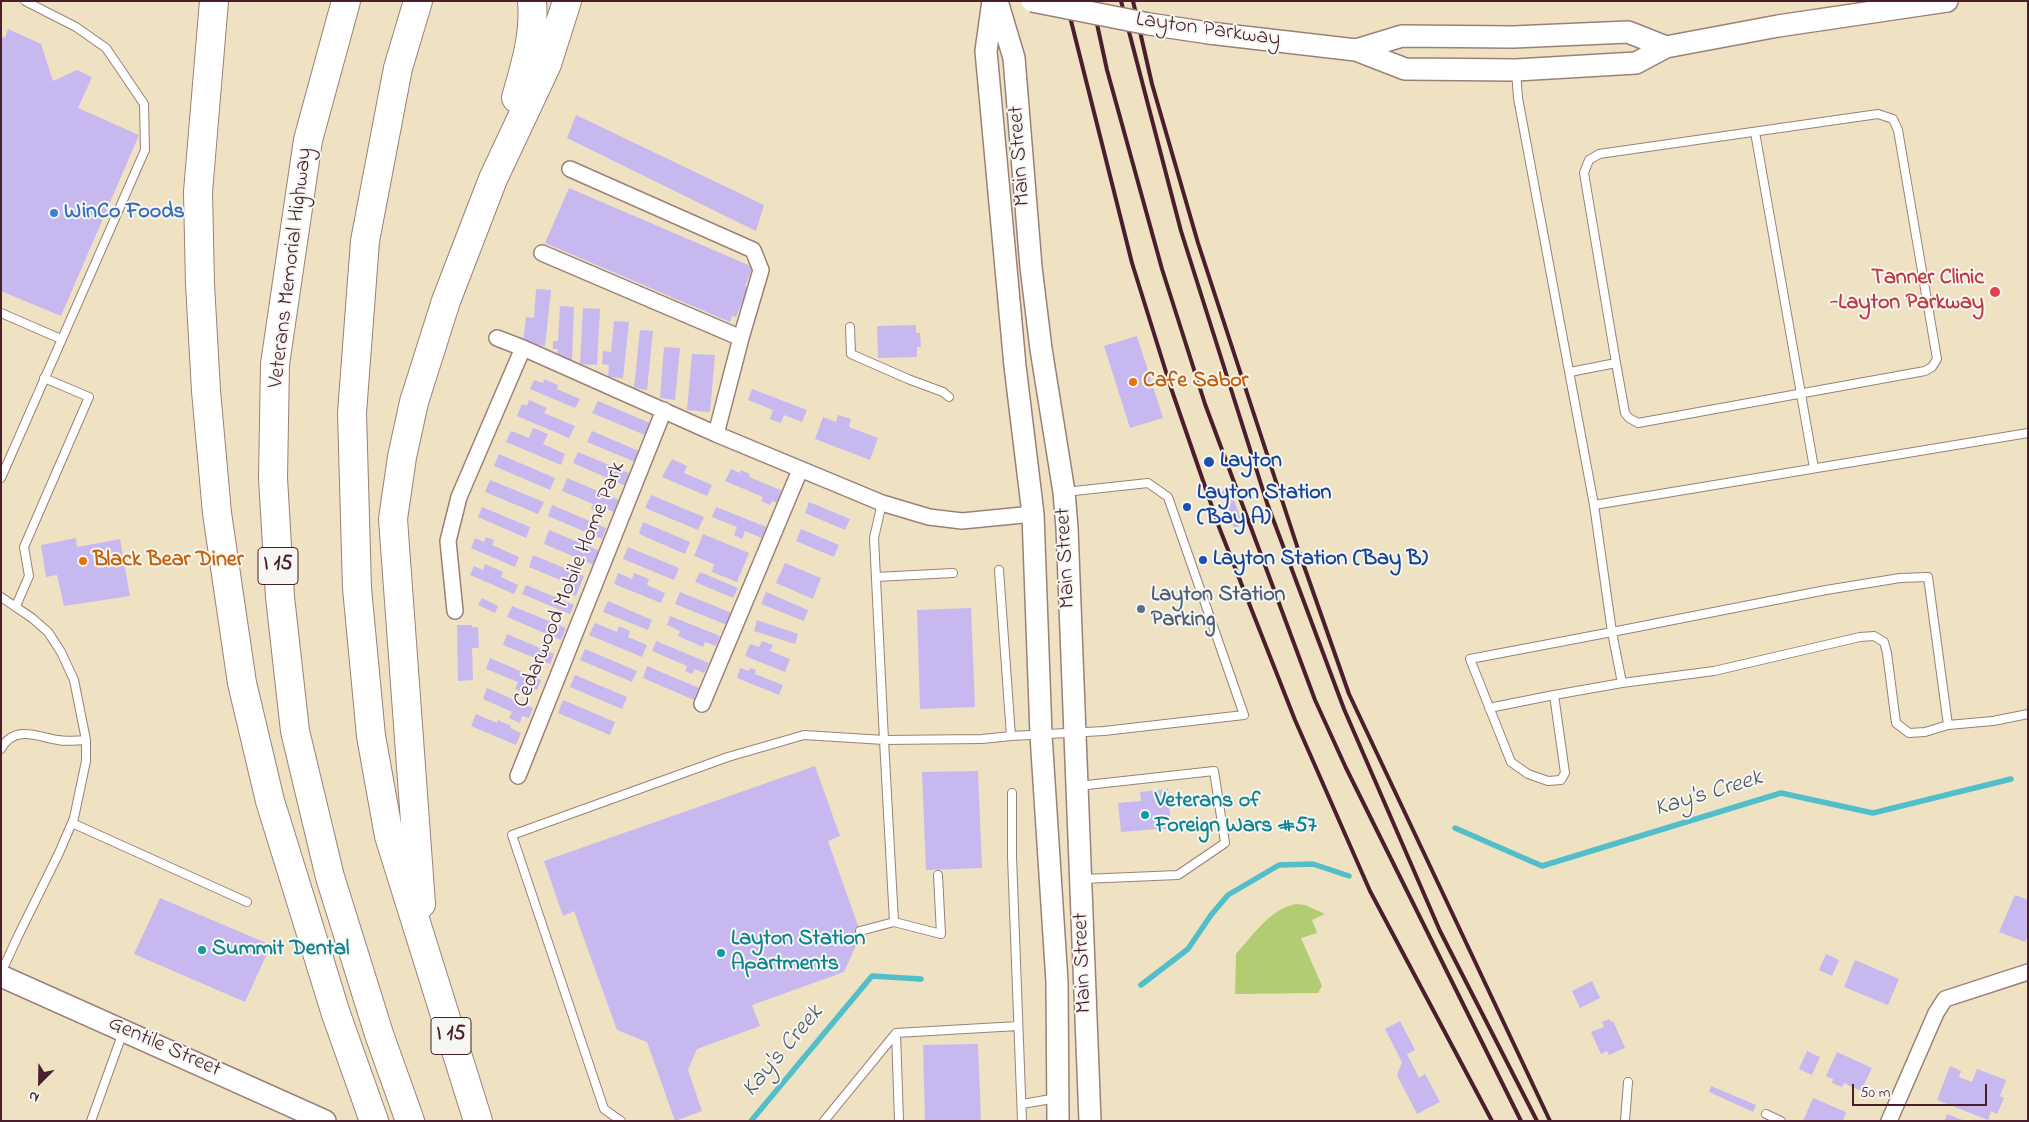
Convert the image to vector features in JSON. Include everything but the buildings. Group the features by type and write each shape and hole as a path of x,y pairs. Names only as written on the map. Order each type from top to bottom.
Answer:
{"highway":[{"name":"Veterans Memorial Highway","path":"346,1 308,140 275,364 273,478 280,597 295,731 330,877 379,1034 410,1121"},
{"name":"I 15","path":"418,1 398,68 366,241 352,413 357,588 371,736 389,836 478,1121"},
{"path":"493,179 530,49 533,25 532,1"},
{"path":"425,951 393,520 402,457 414,402 446,301 493,179 547,64 566,1"},
{"path":"214,4 198,192 200,284 206,391 217,514 242,683 270,801 336,1014 374,1121"}],"main road":[{"name":"Main Street","path":"993,1 986,51 1014,366 1033,514 1041,735 1057,982 1058,1121"},
{"name":"Main Street","path":"998,1 1014,58 1030,258 1041,348 1064,492 1076,733 1090,1121"},
{"name":"Layton Parkway","path":"1032,1 1149,24 1356,50 1405,69 1516,70 1636,63 1666,47 1778,26 1947,1"},
{"name":"Layton Parkway","path":"1356,50 1402,36 1513,37 1628,32 1666,47"},
{"name":"Gentile Street","path":"1,974 326,1121"}],"street":[{"path":"570,169 753,250 761,270 716,434"},
{"path":"542,253 741,338"},
{"path":"498,338 716,434 882,503 929,517 962,521 1033,514"},
{"path":"455,611 448,541 458,496 523,348"},
{"name":"Cedarwood Mobile Home Park","path":"518,776 664,410"},
{"path":"702,704 800,470"},
{"path":"1889,1121 1936,1013 1945,999 2028,972"}],"lane":[{"path":"1,478 145,150 144,104 106,48 76,28 25,1"},
{"path":"1516,70 1518,98 1594,505 1612,632 1622,684"},
{"path":"1878,114 1893,120 1898,130 1936,359 1932,367 1925,371 1638,423 1629,418 1625,413 1584,174 1589,160 1599,154 1755,132 1878,114"},
{"path":"1755,132 1814,468"},
{"path":"1,313 61,340"},
{"path":"850,326 851,354 943,392 949,397"},
{"path":"1570,372 1616,362"},
{"path":"16,606 29,576 24,547 89,397 44,378"},
{"path":"1594,505 2028,433"},
{"path":"621,1121 604,1109 512,835 728,757 804,735 884,740 982,739 1144,727 1244,715 1168,497 1148,483 1064,492"},
{"path":"882,503 874,538 894,922"},
{"path":"999,570 1011,736"},
{"path":"876,577 953,573"},
{"path":"1554,695 1565,773 1561,780 1548,781 1528,774 1512,762 1470,658 1826,590 1900,578 1928,577 1948,726"},
{"path":"1,597 16,606 48,632 62,652 74,680 86,740 86,761 72,823 1,974"},
{"path":"1490,708 1554,695 1714,671 1860,637 1874,636 1884,642 1888,653 1896,723 1909,733 1926,732 1948,726 1993,721 2028,714"},
{"path":"1,749 14,737 33,733 59,741 86,740"},
{"path":"1078,786 1214,771 1226,843 1178,875 1081,879"},
{"path":"1012,793 1012,857 1022,1121"},
{"path":"72,823 247,902"},
{"path":"860,931 894,922 941,934 938,876"},
{"path":"824,1121 896,1033 1018,1026"},
{"path":"91,1121 124,1030"},
{"path":"896,1033 899,1121"},
{"path":"1625,1121 1628,1082"},
{"path":"1022,1104 1058,1098"},
{"path":"1766,1114 1781,1121"}],"green space":[{"path":"1296,904 1305,905 1325,914 1312,920 1317,933 1301,938 1322,986 1318,993 1235,994 1236,954 1270,917 1278,911"}],"waterway":[{"name":"Kay's Creek","path":"1455,828 1542,866 1781,793 1873,813 2011,779"},
{"name":"Kay's Creek","path":"1141,985 1188,949 1211,915 1228,895 1279,865 1313,864 1349,876"},
{"name":"Kay's Creek","path":"751,1121 872,976 921,979"}],"railway":[{"path":"1066,1 1132,263 1171,388 1219,527 1295,720 1370,891 1492,1121"},
{"path":"1092,1 1107,70 1162,269 1205,404 1315,700 1346,768 1521,1121"},
{"path":"1121,1 1181,231 1267,503 1344,709 1440,931 1537,1121"},
{"path":"1133,1 1152,84 1198,243 1298,549 1349,694 1550,1121"}],"place":[{"name":"WinCo Foods","path":"54,213"},
{"name":"Tanner Clinic -Layton Parkway","path":"1995,292"},
{"name":"Cafe Sabor","path":"1133,382"},
{"name":"Layton","path":"1209,462"},
{"name":"Layton Station (Bay A)","path":"1187,507"},
{"name":"Layton Station (Bay B)","path":"1203,560"},
{"name":"Black Bear Diner","path":"83,561"},
{"name":"Layton Station Parking","path":"1141,609"},
{"name":"Veterans of Foreign Wars #57","path":"1145,815"},
{"name":"Summit Dental","path":"202,950"},
{"name":"Layton Station Apartments","path":"721,953"}]}
